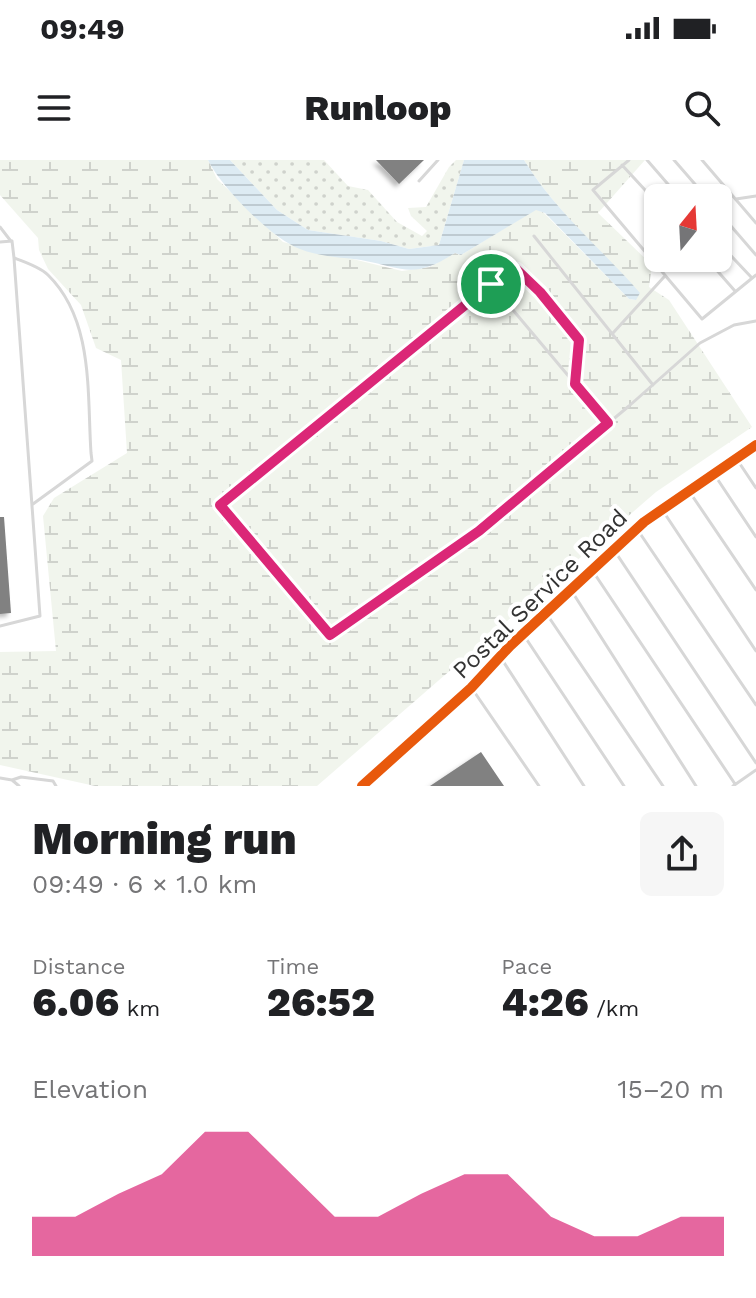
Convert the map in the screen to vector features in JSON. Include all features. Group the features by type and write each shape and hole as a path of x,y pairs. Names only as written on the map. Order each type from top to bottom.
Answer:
{"street":[{"name":"Postal Service Road","path":"362,786 471,688 523,634 637,529 756,445"}],"lane":[{"path":"419,181 438,160"},
{"path":"629,160 593,190 702,319 754,276 732,255"},
{"path":"647,160 668,184"},
{"path":"674,160 695,184"},
{"path":"702,160 756,223"},
{"path":"622,165 644,189"},
{"path":"736,199 756,196"},
{"path":"0,227 12,241 14,258 40,616 0,626"},
{"path":"732,227 756,255"},
{"path":"534,236 653,385"},
{"path":"0,242 12,241"},
{"path":"14,258 46,272 69,301 82,334 92,461 32,505"},
{"path":"575,384 579,340 540,292 517,270 491,284 220,505 330,635 479,531 714,333 756,321"},
{"path":"718,272 735,292"},
{"path":"613,333 665,276"},
{"path":"491,284 608,423"},
{"path":"736,458 756,488"},
{"path":"714,474 756,537"},
{"path":"689,491 756,590"},
{"path":"662,509 756,651"},
{"path":"637,529 756,705"},
{"path":"614,550 756,763"},
{"path":"592,570 734,785 756,770"},
{"path":"571,590 696,786"},
{"path":"546,613 663,786"},
{"path":"523,634 624,786"},
{"path":"500,657 584,786"},
{"path":"471,688 539,786"},
{"path":"0,778 53,781 56,786"},
{"path":"12,780 19,786"},
{"path":"41,786 42,780"}],"green space":[{"path":"0,160 208,160 217,179 283,242 402,271 430,267 455,253 461,255 536,209 544,213 629,299 635,300 639,293 564,212 524,160 645,160 598,213 644,257 644,272 651,272 649,287 669,300 752,427 656,492 317,786 95,786 0,765 0,652 56,651 43,516 54,498 127,453 121,360 96,348 81,305 48,269 39,250 38,238 0,195"},
{"path":"230,160 324,160 348,186 368,190 397,222 422,236 427,231 411,216 408,208 426,207 449,167 456,160 464,160 439,245 409,249 381,241 308,230 277,210"}],"shaded area":[{"path":"208,160 230,160 277,210 308,230 381,241 409,249 439,245 464,160 524,160 549,196 640,293 636,300 629,299 545,213 536,210 461,255 455,253 429,267 408,270 308,252 262,224 224,184"}],"building":[{"path":"376,160 424,160 399,184"},
{"path":"0,517 4,517 11,613 0,614"},
{"path":"481,752 504,786 430,786"}],"cycle path":[{"path":"362,786 471,688 510,646 644,522 756,445"}],"route":[{"path":"517,270 540,292 579,340 575,384 608,423 479,531 330,635 220,505 491,284 517,270"}]}
